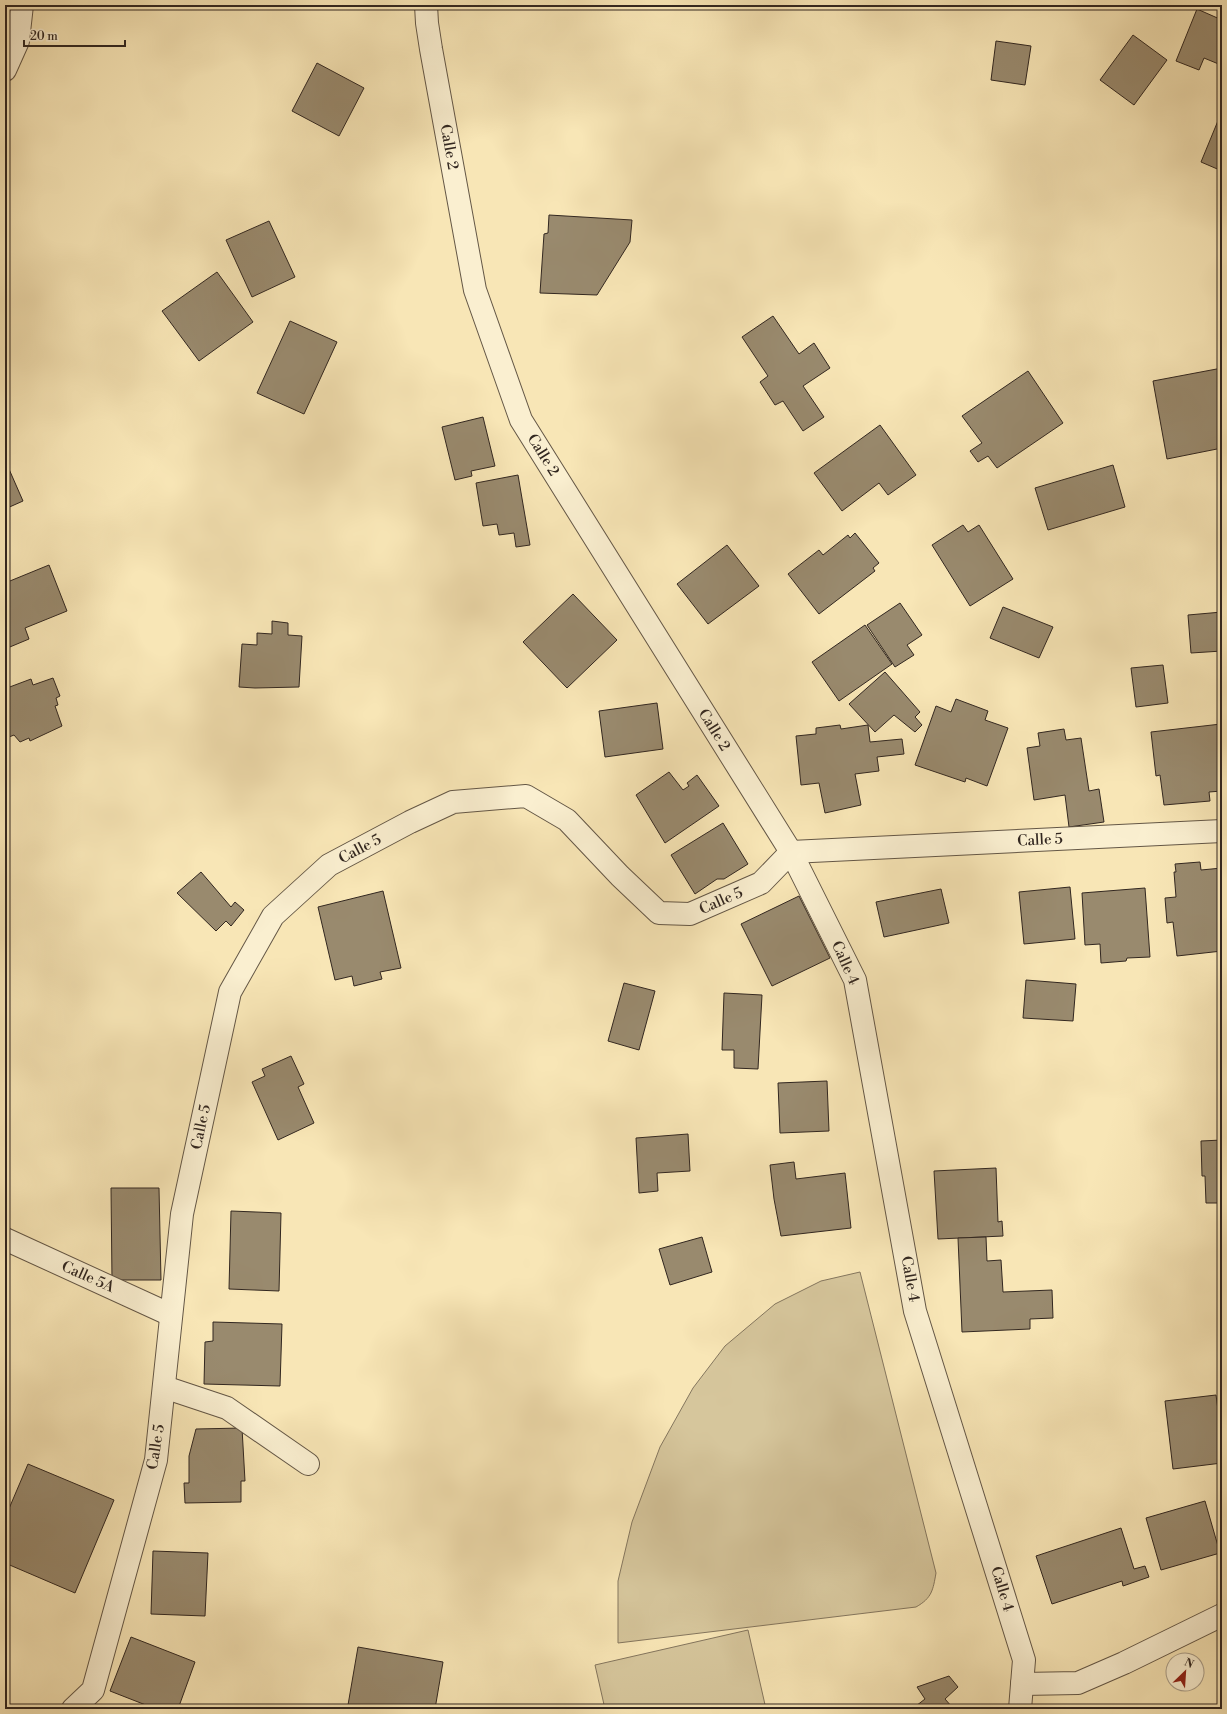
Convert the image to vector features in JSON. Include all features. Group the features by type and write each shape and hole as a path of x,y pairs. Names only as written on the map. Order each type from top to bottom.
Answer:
{"street":[{"path":"5,70 18,41 22,5"},
{"name":"Calle 2","path":"426,5 430,43 475,290 521,420 791,852"},
{"name":"Calle 5","path":"73,1709 93,1690 156,1460 182,1214 230,992 273,916 329,865 453,802 526,796 567,820 620,876 660,913 690,914 761,883 791,852 1222,831"},
{"name":"Calle 4","path":"791,852 855,980 915,1311 1024,1660 1020,1709"},
{"name":"Calle 5A","path":"5,1240 171,1315"},
{"path":"164,1387 226,1408 308,1464"},
{"path":"1022,1684 1078,1683 1124,1663 1222,1615"}],"shaded area":[{"path":"860,1272 936,1573 933,1589 929,1597 916,1607 618,1643 618,1581 632,1522 660,1447 693,1388 725,1346 775,1304 821,1281"},
{"path":"748,1630 766,1709 605,1709 595,1665"}],"building":[{"path":"1197,9 1222,20 1221,65 1204,58 1199,70 1176,61"},
{"path":"1133,35 1167,60 1134,105 1100,80"},
{"path":"996,41 1031,46 1025,85 991,80"},
{"path":"317,63 364,88 339,136 292,111"},
{"path":"1222,111 1222,171 1201,162"},
{"path":"549,215 632,220 630,242 597,295 540,293 544,234 548,233"},
{"path":"269,221 295,277 252,297 226,240"},
{"path":"217,272 253,322 199,361 162,311"},
{"path":"773,316 799,354 814,343 830,368 803,386 824,417 803,431 783,401 775,405 760,382 768,376 742,337"},
{"path":"290,321 337,342 304,414 257,393"},
{"path":"1222,368 1222,448 1167,459 1153,381"},
{"path":"1028,371 1063,423 997,468 988,456 978,462 970,451 982,443 962,416"},
{"path":"483,417 495,466 471,471 472,476 455,480 442,427"},
{"path":"880,425 916,475 888,495 879,483 842,511 814,473"},
{"path":"5,460 23,501 5,509"},
{"path":"1113,465 1125,507 1048,530 1035,488"},
{"path":"518,475 530,545 516,547 514,533 499,535 497,524 483,526 476,483"},
{"path":"963,525 968,532 979,525 1013,579 970,606 932,545"},
{"path":"855,533 879,563 873,568 875,571 819,614 788,574 819,550 823,555 848,535 850,538"},
{"path":"727,545 759,586 708,624 677,584"},
{"path":"49,565 67,611 25,628 29,639 5,649 5,583"},
{"path":"573,594 617,640 567,688 523,642"},
{"path":"900,603 922,635 907,645 914,655 895,667 867,625"},
{"path":"1003,607 1053,627 1039,658 990,638"},
{"path":"1222,612 1222,651 1191,653 1188,615"},
{"path":"272,621 288,623 288,635 302,636 299,687 239,687 242,644 257,645 257,633 272,634"},
{"path":"865,625 892,664 839,701 812,662"},
{"path":"1163,665 1168,703 1136,707 1131,668"},
{"path":"885,672 920,712 915,717 922,725 915,732 894,715 875,732 849,704"},
{"path":"53,678 60,696 56,698 58,705 55,706 62,726 30,741 29,738 20,742 14,735 9,737 5,726 5,694 9,693 7,688 31,679 33,685"},
{"path":"956,699 988,711 985,720 1008,728 987,786 966,778 965,782 915,765 936,706 951,712"},
{"path":"657,703 663,749 605,757 599,711"},
{"path":"1221,724 1222,791 1209,792 1210,801 1164,805 1160,775 1156,776 1151,732"},
{"path":"840,725 841,729 868,725 870,742 902,739 904,754 877,757 879,771 855,774 861,805 825,813 819,783 801,785 796,736 816,734 816,728"},
{"path":"1064,729 1066,740 1081,738 1089,791 1099,789 1104,822 1069,827 1065,795 1034,800 1027,748 1040,746 1038,733"},
{"path":"669,772 683,790 689,786 687,783 697,775 719,806 665,843 636,795"},
{"path":"723,823 748,864 724,879 717,879 695,894 671,855"},
{"path":"1200,862 1201,870 1222,868 1222,951 1177,956 1173,922 1167,923 1165,898 1176,897 1174,872 1176,872 1175,864"},
{"path":"201,872 231,907 235,902 244,910 231,926 226,921 216,931 177,893"},
{"path":"1070,887 1075,939 1024,944 1019,892"},
{"path":"1145,888 1150,957 1127,958 1126,961 1101,963 1100,944 1085,945 1082,893"},
{"path":"941,889 949,923 884,937 876,902"},
{"path":"383,891 401,968 380,972 382,979 354,986 352,976 335,980 318,907"},
{"path":"799,896 830,958 772,986 741,924"},
{"path":"1026,980 1076,984 1073,1021 1023,1018"},
{"path":"624,983 655,991 639,1050 608,1041"},
{"path":"724,993 762,995 758,1069 734,1068 734,1050 722,1050"},
{"path":"291,1056 304,1084 298,1087 314,1123 278,1140 252,1082 265,1076 262,1069"},
{"path":"827,1081 829,1131 780,1133 778,1083"},
{"path":"688,1134 690,1171 657,1173 658,1191 639,1193 636,1138"},
{"path":"1222,1140 1222,1203 1206,1203 1205,1176 1202,1176 1201,1141"},
{"path":"794,1162 796,1179 845,1173 851,1228 781,1236 774,1199 770,1165"},
{"path":"996,1168 998,1222 1002,1221 1003,1236 938,1239 934,1171"},
{"path":"111,1188 159,1188 161,1280 112,1280"},
{"path":"231,1211 281,1213 279,1291 229,1289"},
{"path":"702,1237 712,1272 670,1285 659,1249"},
{"path":"986,1237 987,1261 1001,1260 1003,1292 1052,1290 1053,1318 1030,1319 1030,1329 962,1332 958,1238"},
{"path":"213,1322 282,1324 280,1386 204,1384 205,1342 213,1341"},
{"path":"1216,1395 1218,1410 1222,1409 1222,1463 1173,1469 1165,1401"},
{"path":"242,1428 245,1481 241,1481 241,1502 185,1503 184,1483 189,1483 189,1456 196,1429"},
{"path":"28,1464 114,1500 75,1593 5,1563 5,1518"},
{"path":"1205,1501 1220,1553 1161,1570 1146,1518"},
{"path":"1121,1528 1134,1569 1145,1566 1149,1577 1123,1586 1122,1581 1052,1604 1036,1556"},
{"path":"153,1551 208,1553 205,1616 151,1614"},
{"path":"131,1637 195,1662 178,1709 156,1709 110,1691"},
{"path":"358,1647 443,1662 435,1709 373,1709 348,1705"},
{"path":"949,1676 958,1687 945,1699 952,1707 955,1705 958,1709 912,1709 925,1699 917,1687"}]}
